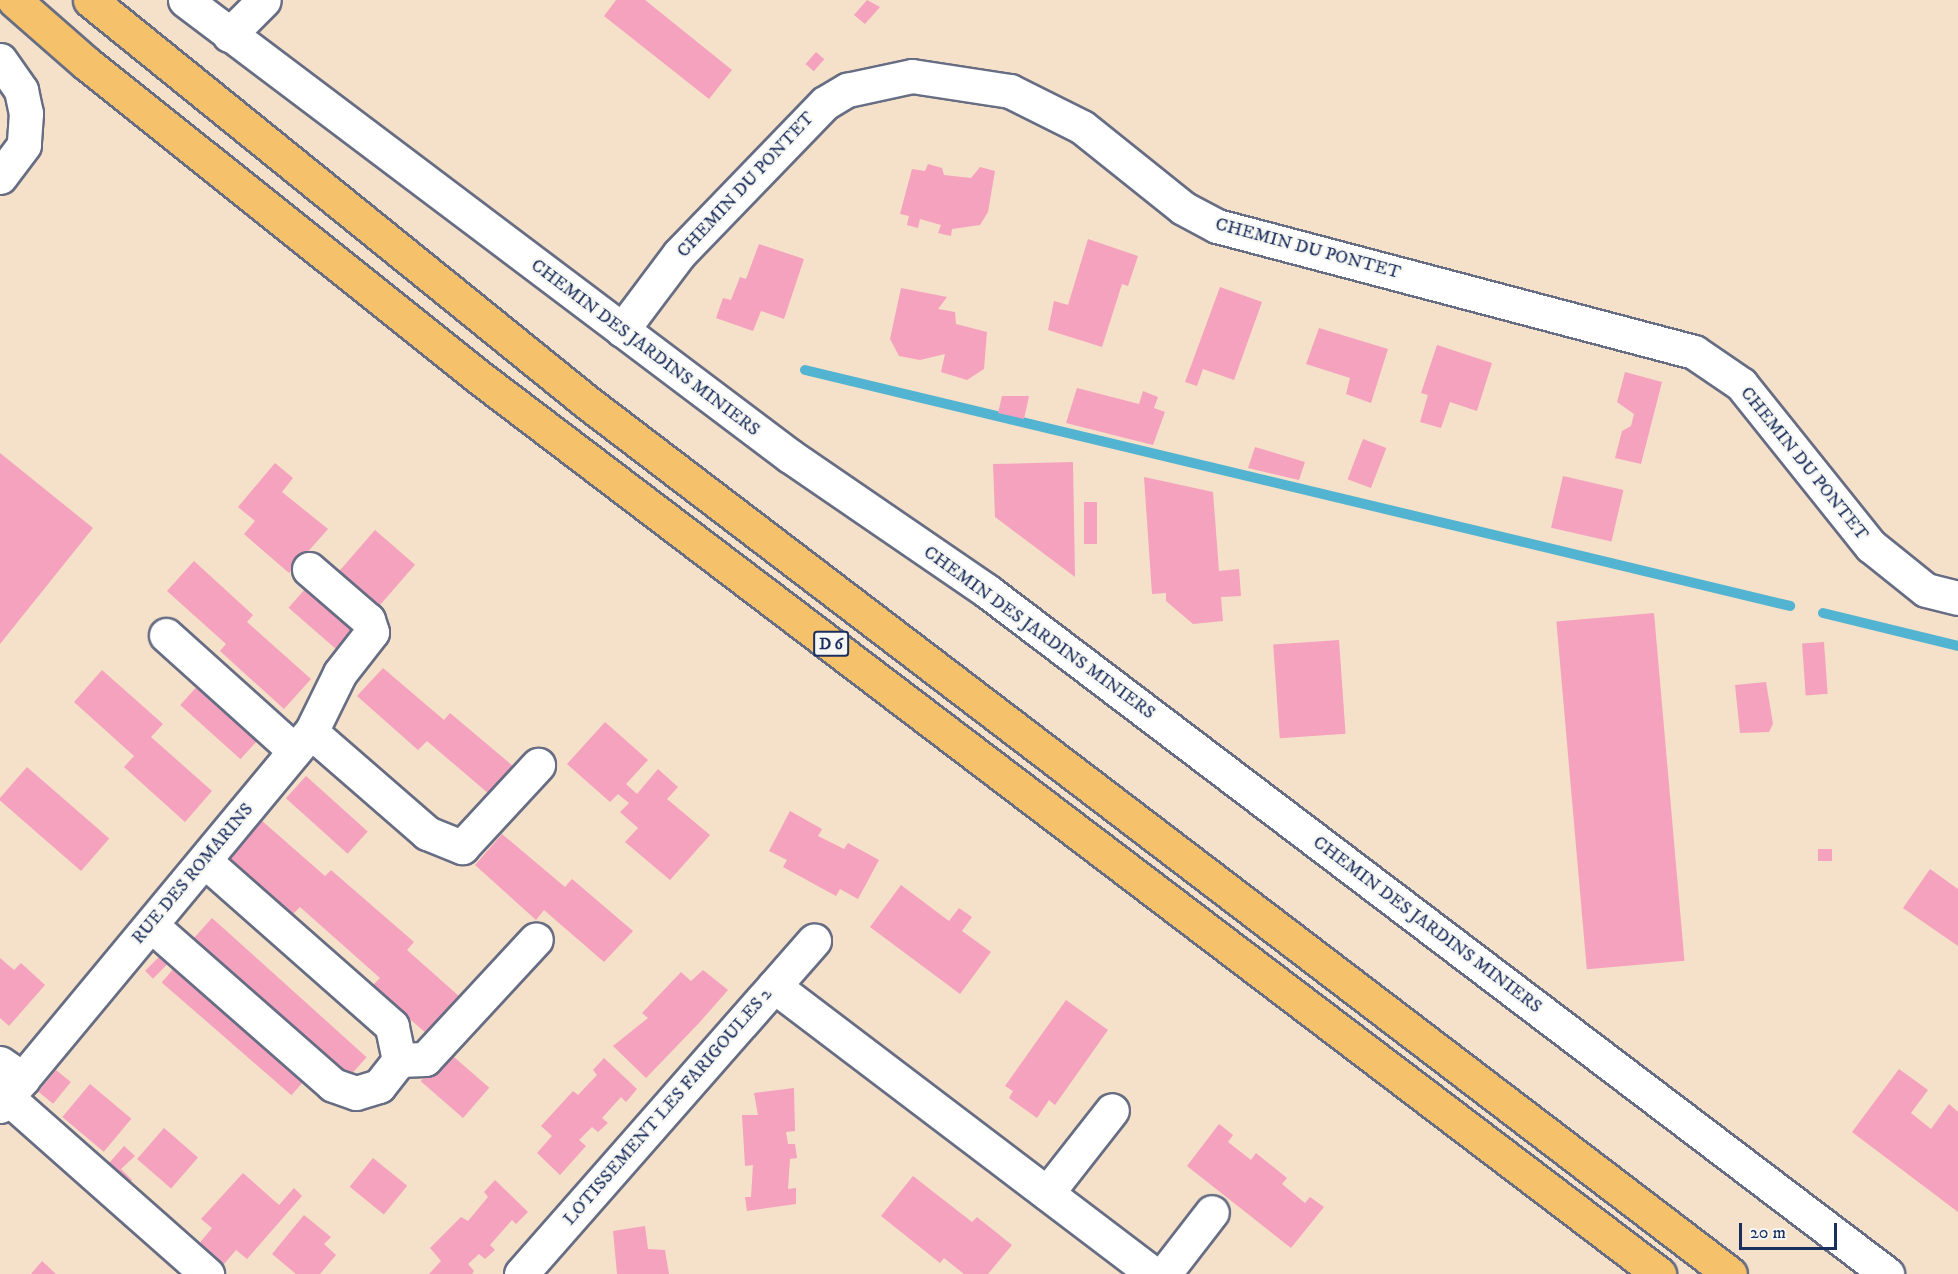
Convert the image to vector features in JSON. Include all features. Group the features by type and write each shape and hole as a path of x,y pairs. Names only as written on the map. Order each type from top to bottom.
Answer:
{"highway":[{"name":"D 6","path":"14,0 86,63 480,378 1659,1274"},
{"name":"D 6","path":"90,0 588,403 1690,1246 1730,1274"},
{"path":"1690,1246 1736,1274"}],"street":[{"name":"CHEMIN DES JARDINS MINIERS","path":"185,0 790,456 987,591 1887,1274"},
{"path":"229,35 264,0"},
{"path":"0,60 21,90 26,113 24,145 0,177"},
{"name":"CHEMIN DU PONTET","path":"622,330 679,254 825,103 847,90 912,76 1010,91 1082,127 1183,208 1217,226 1694,352 1741,384 1871,546 1926,590 1958,598"},
{"name":"RUE DES ROMARINS","path":"8,1086 151,925 303,742 340,673 372,632 368,620 309,569"},
{"path":"166,635 303,742 427,833 462,847 538,765"},
{"path":"151,925 333,1085 356,1094 379,1086 399,1060 392,1026 205,861"},
{"path":"399,1060 425,1059 536,939"},
{"name":"LOTISSEMENT LES FARIGOULES 2","path":"521,1274 814,940"},
{"path":"774,986 1154,1274"},
{"path":"8,1086 207,1274"},
{"path":"1047,1193 1112,1110"},
{"path":"1164,1274 1212,1212"}],"building":[{"path":"616,0 645,0 732,70 709,99 604,16"},
{"path":"867,0 880,7 865,24 854,15"},
{"path":"816,52 824,59 814,71 806,64"},
{"path":"928,164 942,168 944,175 971,178 980,167 995,171 988,212 980,225 952,229 951,236 938,233 941,225 920,219 918,228 907,225 909,216 900,214 912,169 925,171"},
{"path":"1088,239 1138,256 1128,286 1122,284 1102,347 1048,330 1054,301 1068,305"},
{"path":"759,244 804,259 784,319 761,311 753,331 716,318 723,298 731,300 740,277 746,279"},
{"path":"1220,287 1262,302 1234,380 1203,369 1197,386 1185,382"},
{"path":"901,288 947,297 938,309 955,312 956,324 987,332 984,369 967,380 941,372 945,354 920,360 899,356 890,339"},
{"path":"1319,328 1388,349 1371,403 1346,394 1350,378 1306,364"},
{"path":"1437,345 1492,363 1477,411 1450,402 1441,428 1420,422 1428,395 1421,393"},
{"path":"1625,372 1662,382 1641,464 1615,458 1622,431 1631,426 1634,414 1617,402"},
{"path":"1077,388 1139,404 1143,391 1158,397 1154,408 1165,412 1153,445 1066,423"},
{"path":"1002,396 1029,396 1024,419 998,413"},
{"path":"1363,439 1386,448 1371,488 1348,479"},
{"path":"1255,447 1305,462 1299,480 1248,468"},
{"path":"0,453 93,528 0,644"},
{"path":"1073,462 1075,577 995,517 993,464"},
{"path":"275,463 293,478 282,492 328,529 289,573 244,534 255,521 238,507"},
{"path":"1563,476 1623,490 1611,542 1551,528"},
{"path":"1144,477 1213,492 1219,571 1239,569 1241,596 1221,597 1223,621 1193,624 1166,601 1166,593 1152,594"},
{"path":"1084,502 1097,502 1097,544 1084,544"},
{"path":"375,530 415,565 378,608 338,573"},
{"path":"194,561 253,615 247,622 311,679 284,709 220,651 226,644 167,591"},
{"path":"305,589 358,635 341,654 289,608"},
{"path":"1654,613 1684,961 1587,969 1556,622"},
{"path":"1339,640 1346,734 1280,738 1273,645"},
{"path":"1824,642 1828,694 1806,695 1802,644"},
{"path":"383,668 444,720 450,713 520,772 496,800 427,741 418,750 357,696"},
{"path":"102,670 163,724 151,737 212,791 185,822 124,767 134,756 74,702"},
{"path":"201,682 261,736 240,759 180,705"},
{"path":"1766,682 1773,724 1769,732 1740,733 1735,685"},
{"path":"605,722 648,760 626,784 637,794 658,769 678,787 667,799 710,835 670,880 625,842 638,828 620,812 629,803 618,794 610,802 567,764"},
{"path":"27,767 109,839 81,871 0,801"},
{"path":"306,776 368,832 348,854 286,798"},
{"path":"790,811 822,829 818,836 844,849 848,843 879,860 858,899 840,889 836,896 783,867 787,860 769,851"},
{"path":"261,820 325,876 331,870 414,942 407,950 469,1005 435,1041 372,986 380,978 300,907 292,915 228,858"},
{"path":"502,834 565,887 572,879 633,931 604,962 544,910 536,920 475,865"},
{"path":"1818,849 1832,849 1832,861 1818,861"},
{"path":"1930,869 1958,889 1958,946 1903,908"},
{"path":"901,885 949,921 959,908 972,917 962,931 991,952 960,994 870,927"},
{"path":"212,918 367,1057 348,1078 193,939"},
{"path":"160,956 168,964 153,979 145,971"},
{"path":"0,958 14,970 21,963 45,985 9,1026 0,1018"},
{"path":"182,959 312,1072 291,1095 162,982"},
{"path":"703,970 728,990 646,1078 613,1046 648,1018 642,1013 681,972 691,981"},
{"path":"1066,1000 1108,1030 1055,1105 1049,1100 1037,1118 1009,1098 1013,1091 1005,1086"},
{"path":"447,1051 489,1088 463,1118 421,1081"},
{"path":"604,1058 637,1089 626,1102 621,1097 602,1118 608,1123 598,1132 592,1127 579,1140 586,1146 560,1175 537,1153 552,1136 541,1126 573,1091 578,1095 597,1075 593,1070"},
{"path":"1899,1069 1928,1090 1911,1113 1931,1129 1949,1104 1958,1112 1958,1212 1852,1132"},
{"path":"56,1070 71,1082 53,1104 38,1092"},
{"path":"90,1084 131,1119 104,1152 62,1117"},
{"path":"794,1088 795,1131 786,1132 788,1144 795,1144 797,1158 790,1159 788,1189 796,1188 796,1204 747,1211 745,1197 751,1197 753,1165 745,1166 742,1115 758,1115 754,1093"},
{"path":"1219,1124 1233,1135 1228,1142 1251,1160 1256,1153 1287,1178 1282,1184 1305,1203 1310,1197 1324,1207 1291,1248 1187,1166"},
{"path":"164,1128 198,1158 171,1188 137,1159"},
{"path":"124,1146 135,1156 121,1169 132,1180 126,1188 104,1169"},
{"path":"373,1158 407,1186 384,1214 350,1187"},
{"path":"243,1173 279,1205 294,1188 302,1196 247,1259 236,1250 218,1271 193,1251 212,1228 201,1219"},
{"path":"913,1176 972,1222 977,1217 1012,1245 988,1274 964,1274 944,1258 940,1263 881,1216"},
{"path":"495,1180 528,1212 516,1224 512,1220 490,1245 495,1250 485,1259 479,1254 468,1264 474,1271 472,1274 429,1274 441,1261 430,1248 461,1217 468,1221 488,1197 484,1192"},
{"path":"304,1215 331,1237 324,1244 336,1255 320,1274 296,1274 272,1254"},
{"path":"645,1226 648,1249 665,1250 669,1274 617,1274 613,1231"},
{"path":"42,1261 56,1274 31,1274"}],"waterway":[{"path":"805,370 1790,606"},
{"path":"1823,613 1958,646"}]}
